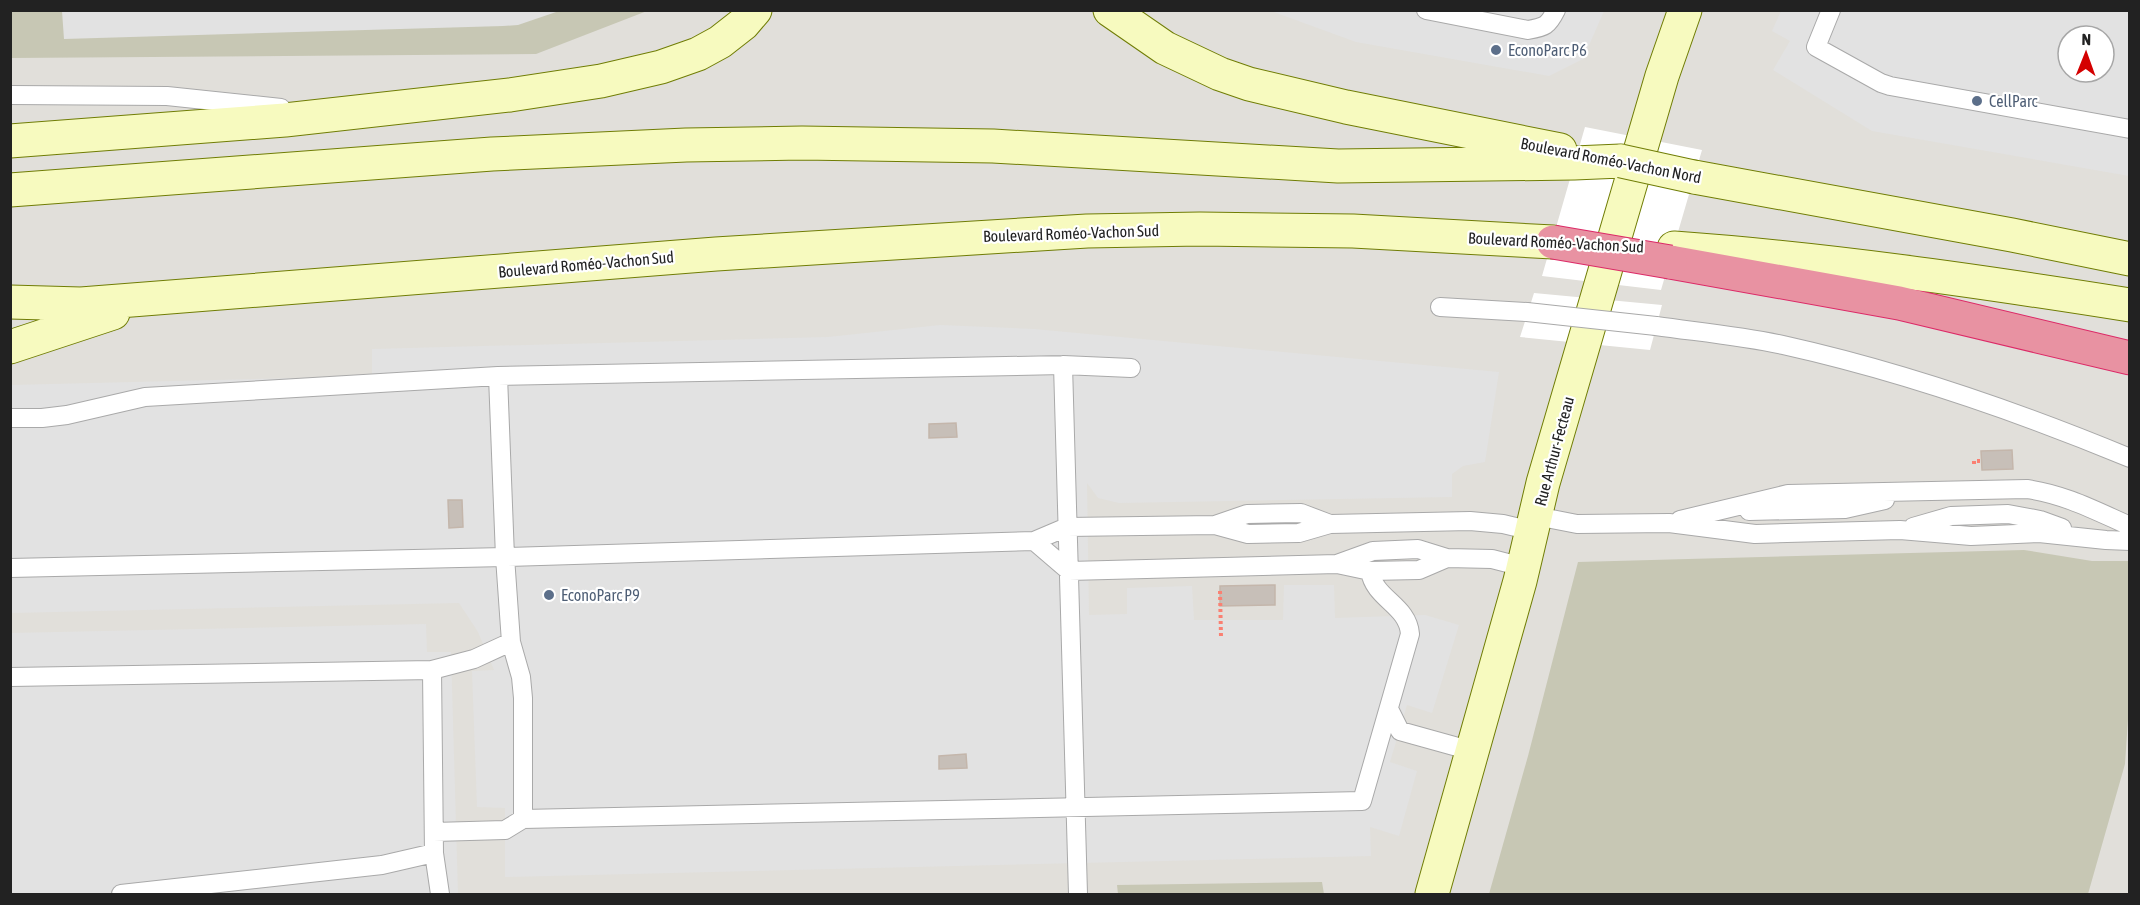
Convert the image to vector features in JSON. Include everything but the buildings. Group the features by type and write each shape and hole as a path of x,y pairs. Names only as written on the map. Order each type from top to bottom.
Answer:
{"highway":[{"path":"1553,242 1672,255 1899,303 2130,358"}],"street":[{"path":"10,141 238,124 568,87 661,67 698,54 720,42 743,24 755,10"},
{"name":"Boulevard Roméo-Vachon Nord","path":"1110,10 1165,48 1220,74 1249,84 1575,158 1621,161 1694,177 2130,259"},
{"name":"Rue Arthur-Fecteau","path":"1432,894 1523,567 1544,483 1662,76 1685,10"},
{"path":"10,190 492,154 802,142 1005,146 1338,166 1575,158"},
{"name":"Boulevard Roméo-Vachon Sud","path":"10,302 81,304 717,254 1087,231 1200,229 1353,231 1553,242"},
{"path":"1672,255 1750,253 1847,264 2130,305"},
{"path":"10,347 160,298"}],"lane":[{"path":"1426,10 1528,30 1549,24 1556,10"},
{"path":"1831,10 1816,46 1881,83 2130,129"},
{"path":"10,95 167,96 338,114"},
{"path":"1440,307 1527,312 1656,326 1781,345 1850,362 2029,419 2130,458"},
{"path":"1063,365 1078,894"},
{"path":"10,418 67,415 145,397 498,376 1063,365 1131,368"},
{"path":"498,376 505,557 511,642 521,677 523,698 524,819"},
{"path":"10,568 505,557 1034,541 1067,527 1215,525 1247,514 1301,513 1330,524 1470,521 1503,524 1670,523 1755,534 1900,530 1971,536 2039,533 2121,541 2125,524 2073,501 2042,491 2027,489 1925,491 1845,509 1712,512 1670,523"},
{"path":"1034,541 1069,571 1337,564 1370,571 1419,570 1447,558"},
{"path":"1337,564 1374,551 1418,549 1447,558 1492,559 1523,567"},
{"path":"434,832 505,830 524,819 1362,801 1410,634 1409,624 1371,582 1370,571"},
{"path":"10,677 432,670 474,659 511,642"},
{"path":"432,670 434,853 440,894"},
{"path":"1389,709 1400,731 1472,751"},
{"path":"121,894 382,865 434,853"}],"path":[{"path":"1220,586 1221,637"}],"shaded area":[{"path":"11,10 559,11 518,25 503,26 64,39 62,11"},
{"path":"10,11 647,11 536,54 11,58"},
{"path":"11,11 2129,11 2129,894 11,894"},
{"name":"EconoParc P6","path":"1271,11 1604,11 1583,59 1549,76 1356,42"},
{"name":"CellParc","path":"1781,11 2129,11 2129,176 1872,131 1773,70 1790,41 1772,31"},
{"name":"EconoParc P9","path":"940,325 1034,329 1499,372 1485,462 1463,466 1452,474 1452,497 1119,503 1098,498 1087,483 1089,615 1127,614 1127,588 1192,586 1194,620 1283,620 1284,585 1334,585 1335,618 1425,615 1459,625 1432,713 1407,705 1390,762 1417,771 1399,836 1370,827 1371,856 505,877 505,808 477,807 472,671 494,670 478,632 459,603 11,613 10,385 372,376 372,349 828,337"},
{"path":"2024,550 2092,561 2129,561 2130,689 2125,764 2088,894 1489,894 1528,756 1578,562"},
{"path":"426,624 427,652 451,652 458,894 11,894 10,633"},
{"path":"1322,882 1324,894 1118,894 1117,885"}],"pier":[{"path":"1585,127 1702,150 1661,290 1542,276"},
{"path":"1534,293 1662,305 1650,350 1520,337"}],"place":[{"name":"EconoParc P6","path":"1496,50"},
{"name":"CellParc","path":"1977,101"},
{"name":"EconoParc P9","path":"549,595"}]}
